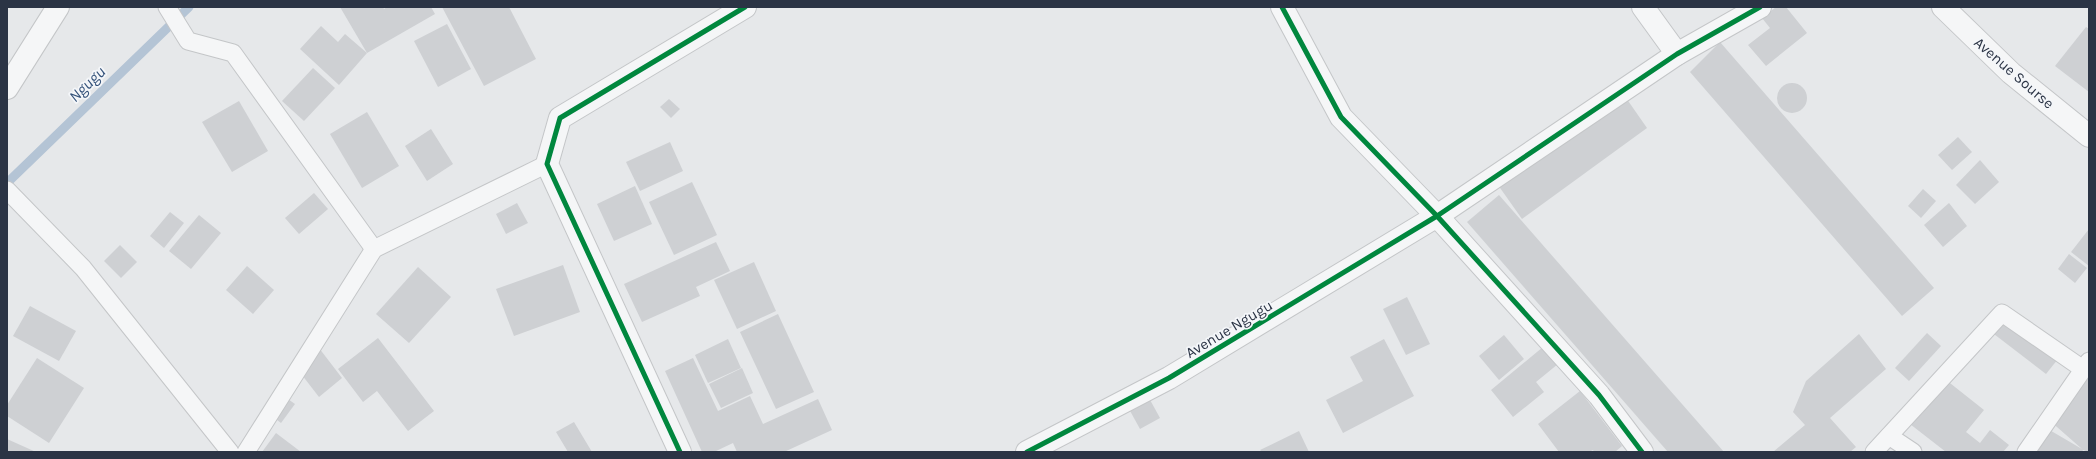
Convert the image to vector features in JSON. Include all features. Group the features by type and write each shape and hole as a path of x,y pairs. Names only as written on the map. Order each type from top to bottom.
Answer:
{"street":[{"path":"7,88 58,7"},
{"path":"680,452 547,164 560,118 745,7"},
{"path":"1282,7 1340,117 1437,216 1599,394 1642,452"},
{"path":"1643,7 1678,54"},
{"name":"Avenue Ngugu","path":"1027,452 1169,378 1437,216 1678,54 1760,7"},
{"name":"Avenue Sourse","path":"1943,7 2010,73 2089,136"}],"lane":[{"path":"168,7 188,41 233,53 374,249"},
{"path":"246,452 374,249 547,164"},
{"path":"7,190 84,268 230,452"},
{"path":"1874,452 2002,313 2086,365 2026,452"},
{"path":"1889,436 1912,452"}],"building":[{"path":"340,7 383,7 384,9 387,7 431,7 435,14 367,53"},
{"path":"442,7 509,7 536,59 484,86"},
{"path":"1776,7 1786,7 1807,33 1766,66 1748,45 1770,28 1762,18"},
{"path":"447,24 471,69 438,87 414,41"},
{"path":"321,26 338,42 345,34 367,53 339,85 300,49"},
{"path":"2086,27 2089,29 2089,92 2055,66"},
{"path":"1720,42 1934,288 1902,316 1690,72"},
{"path":"313,68 335,88 304,121 282,101"},
{"path":"1792,83 1803,87 1807,98 1803,109 1792,113 1781,109 1777,98 1781,87"},
{"path":"1624,95 1647,128 1522,219 1498,185"},
{"path":"669,99 680,109 671,118 660,107"},
{"path":"239,101 268,151 232,172 202,122"},
{"path":"367,112 399,166 362,188 330,134"},
{"path":"431,129 453,164 427,181 405,146"},
{"path":"1958,137 1972,152 1952,170 1938,155"},
{"path":"670,142 683,171 640,191 626,162"},
{"path":"1980,160 1999,182 1975,204 1956,185"},
{"path":"692,182 717,235 674,255 649,202"},
{"path":"635,186 652,224 614,241 597,204"},
{"path":"1923,189 1936,201 1921,218 1908,206"},
{"path":"314,193 328,209 299,234 285,218"},
{"path":"1499,195 1724,452 1668,452 1467,222"},
{"path":"517,203 528,223 506,234 496,214"},
{"path":"1949,203 1967,226 1943,247 1924,225"},
{"path":"170,212 184,223 164,248 150,236"},
{"path":"199,215 221,233 191,269 169,251"},
{"path":"2089,229 2089,266 2071,252"},
{"path":"716,242 730,271 696,287 700,296 642,322 624,284"},
{"path":"120,245 137,262 121,278 104,261"},
{"path":"2069,254 2087,268 2075,283 2058,269"},
{"path":"754,262 776,311 737,329 714,280"},
{"path":"563,265 580,312 514,336 496,289"},
{"path":"247,266 274,290 253,314 226,290"},
{"path":"418,267 451,297 409,343 376,314"},
{"path":"1407,297 1430,344 1406,355 1383,309"},
{"path":"30,306 76,331 59,361 13,336"},
{"path":"2005,311 2062,354 2046,374 1990,331"},
{"path":"778,314 814,392 776,409 740,332"},
{"path":"1927,333 1941,346 1909,381 1895,368"},
{"path":"1859,334 1886,369 1830,418 1856,447 1850,452 1773,452 1805,425 1793,412 1806,381"},
{"path":"1504,335 1524,359 1499,380 1479,356"},
{"path":"378,338 434,411 408,431 377,391 363,402 338,369"},
{"path":"728,339 741,368 708,383 695,355"},
{"path":"1384,339 1414,396 1343,433 1326,400 1363,381 1350,357"},
{"path":"1543,347 1558,364 1536,382 1544,392 1513,417 1491,390"},
{"path":"319,348 342,378 319,397 295,366"},
{"path":"37,358 84,388 49,443 7,416 7,405"},
{"path":"693,358 718,411 750,396 763,424 818,399 832,430 784,452 737,452 733,443 714,452 702,452 665,371"},
{"path":"742,368 753,393 721,408 709,384"},
{"path":"1936,372 1984,410 1966,432 1980,443 1990,430 2009,445 2003,452 1946,452 1901,417"},
{"path":"2089,375 2089,452 2083,450 2082,452 2025,452 2041,425 2082,449 2049,420"},
{"path":"1580,391 1622,446 1615,452 1594,452 1593,450 1589,452 1559,452 1538,424"},
{"path":"278,392 295,404 281,423 264,410"},
{"path":"1149,398 1160,418 1140,429 1129,409"},
{"path":"574,422 592,452 568,452 556,432"},
{"path":"1299,431 1309,452 1262,452 1260,450"},
{"path":"276,433 301,452 262,452"},
{"path":"7,439 36,452 7,452"}],"waterway":[{"name":"Ngugu","path":"7,183 189,7"}],"cycle path":[{"path":"680,452 547,164 560,118 745,7"},
{"path":"1282,7 1341,117 1437,216 1599,395 1642,452"},
{"path":"1027,452 1169,378 1437,216 1677,54 1760,7"}]}
